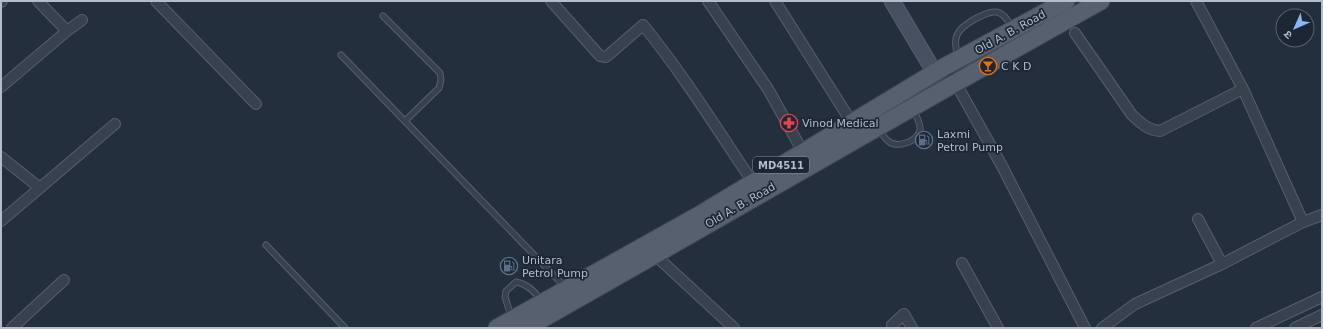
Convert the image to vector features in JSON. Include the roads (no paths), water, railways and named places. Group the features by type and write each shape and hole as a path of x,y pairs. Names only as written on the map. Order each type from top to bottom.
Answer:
{"main road":[{"name":"Old A. B. Road","path":"519,324 542,302 701,214 752,181 959,59 1066,1"},
{"name":"Old A. B. Road","path":"497,328 542,322 878,126 1102,1"}],"street":[{"path":"38,1 67,31"},
{"path":"156,1 256,104"},
{"path":"551,1 600,56 606,57 643,25 713,123 752,181"},
{"path":"708,1 768,89 803,152"},
{"path":"775,1 852,123"},
{"path":"892,1 935,73"},
{"path":"1196,1 1243,89 1303,222"},
{"path":"1,87 82,20"},
{"path":"1075,33 1132,115 1143,126 1152,130 1160,131 1243,89"},
{"path":"956,82 1002,166 1085,328"},
{"path":"1,222 115,124"},
{"path":"1,157 40,188"},
{"path":"1102,328 1135,304 1222,264 1303,222 1322,215"},
{"path":"1198,219 1222,264"},
{"path":"655,255 734,328"},
{"path":"962,263 998,328"},
{"path":"12,328 64,280"},
{"path":"1256,328 1322,297"},
{"path":"893,328 892,325 904,314 912,328"},
{"path":"1295,328 1322,315"}],"lane":[{"path":"959,59 955,46 956,35 962,28 986,13 997,12 1006,18 1014,29"},
{"path":"383,16 440,73 441,80 439,88 405,121"},
{"path":"341,55 567,289"},
{"path":"878,126 882,134 892,143 899,145 908,142 917,136 920,130 920,126 912,107"},
{"path":"266,244 345,328"},
{"path":"519,324 505,297 506,291 516,282 524,283 542,302"}],"place":[{"name":"C K D","path":"988,66"},
{"name":"Vinod Medical","path":"789,123"},
{"name":"Laxmi Petrol Pump","path":"924,140"},
{"name":"Unitara Petrol Pump","path":"509,266"}]}
